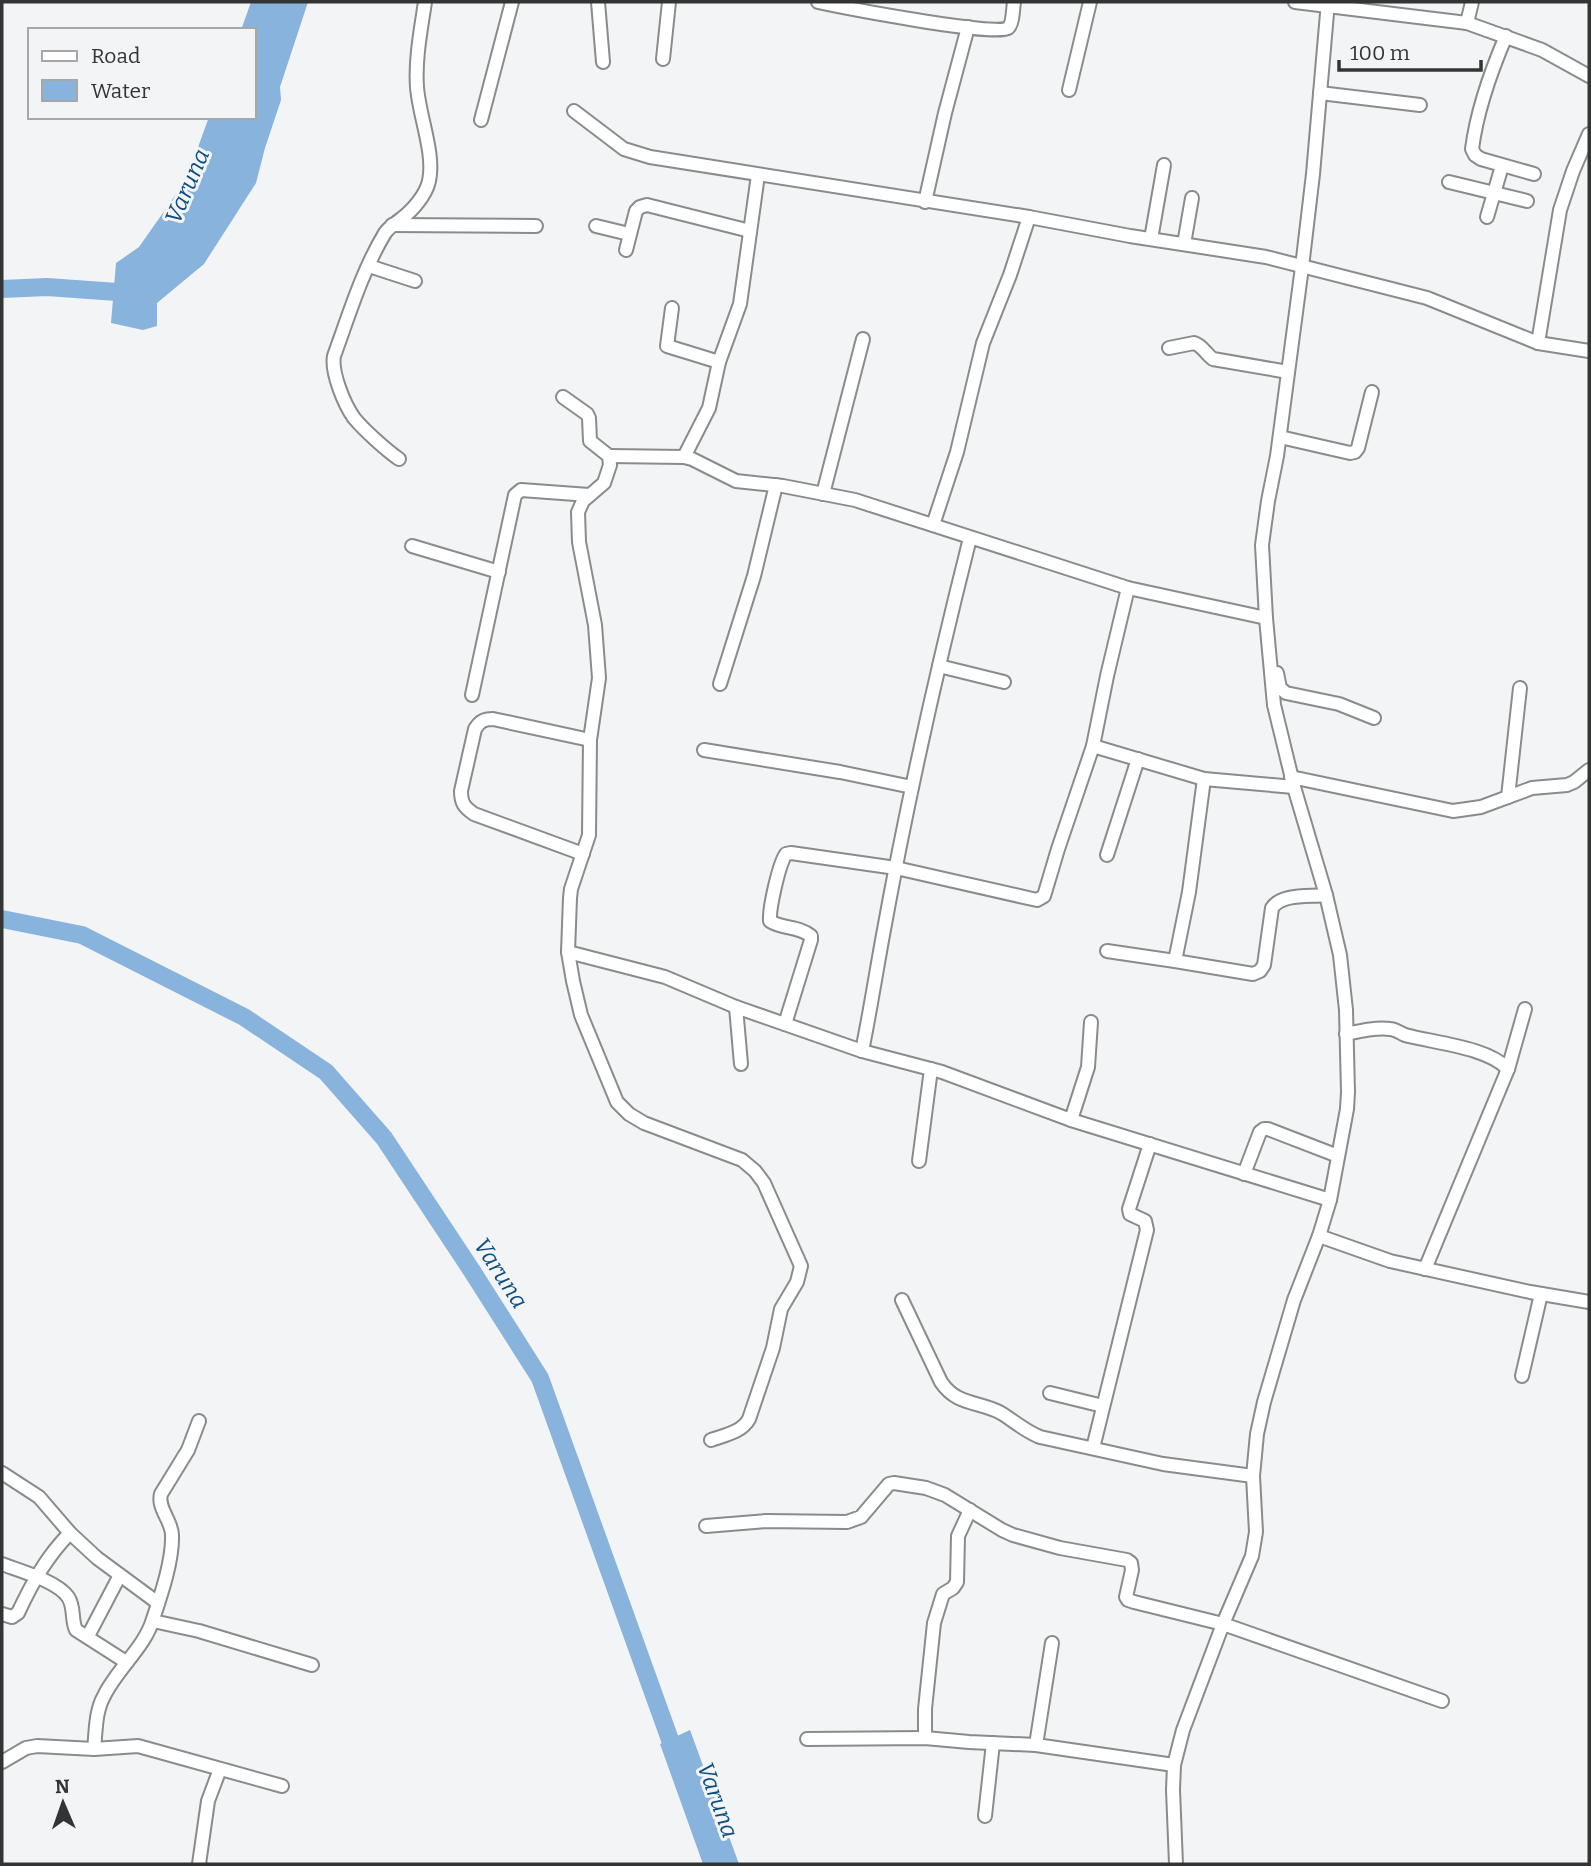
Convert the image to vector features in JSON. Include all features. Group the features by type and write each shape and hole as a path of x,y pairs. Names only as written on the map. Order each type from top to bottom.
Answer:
{"street":[{"path":"399,459 354,418 332,365 361,282 385,233 422,197 429,184 429,156 416,84 425,2"},
{"path":"481,120 512,2"},
{"path":"598,2 603,62"},
{"path":"663,59 669,2"},
{"path":"818,2 862,6 968,27 1006,29 1010,26 1014,2"},
{"path":"1069,90 1090,2"},
{"path":"1295,2 1467,23 1560,59 1589,76"},
{"path":"1467,23 1472,2"},
{"path":"1176,1864 1174,1765 1183,1730 1252,1556 1256,1532 1253,1476 1257,1434 1294,1300 1330,1200 1348,1092 1340,955 1274,705 1262,545 1280,437 1302,267 1328,4"},
{"path":"925,202 968,27"},
{"path":"1506,36 1493,65 1472,149 1481,159 1534,174"},
{"path":"1320,93 1420,105"},
{"path":"574,111 624,149 635,154 1266,257 1427,298 1538,343 1589,351"},
{"path":"1538,343 1560,210 1589,134"},
{"path":"1151,239 1164,165"},
{"path":"1487,217 1502,166"},
{"path":"684,457 709,408 719,362 737,315 758,175"},
{"path":"1449,183 1527,201"},
{"path":"1184,244 1192,198"},
{"path":"626,250 636,211 647,205 750,231"},
{"path":"933,524 955,461 983,343 1029,217"},
{"path":"392,225 536,226"},
{"path":"596,226 629,234"},
{"path":"369,266 415,281"},
{"path":"673,308 667,346 719,362"},
{"path":"823,494 863,339"},
{"path":"1169,348 1194,343 1213,359 1288,372"},
{"path":"1280,437 1354,452 1372,392"},
{"path":"563,397 587,414 590,441 609,456 684,457 700,462 736,481 776,485 855,500 1128,588 1266,618"},
{"path":"609,456 610,466 604,483 589,495 581,506 578,526 598,662 590,740 589,835 571,889 568,951 581,1015 617,1102 629,1114 644,1123 750,1165 764,1184 801,1266 797,1282 782,1309 773,1348 746,1425 711,1440"},
{"path":"720,684 754,576 776,485"},
{"path":"472,695 515,495 521,490 589,495"},
{"path":"862,1051 912,787 970,538"},
{"path":"412,546 499,572"},
{"path":"785,1024 811,940 811,936 804,931 778,926 770,921 784,857 791,853 897,868 1041,899 1046,892 1093,746 1128,588"},
{"path":"1269,653 1283,691 1339,704 1374,718"},
{"path":"939,666 1004,681"},
{"path":"1508,797 1520,688"},
{"path":"583,854 474,814 465,808 461,791 475,729 479,722 485,719 590,740"},
{"path":"1093,746 1205,779 1293,782 1453,811 1481,807 1532,789 1567,785 1589,770"},
{"path":"704,750 840,772 912,787"},
{"path":"1107,855 1139,759"},
{"path":"1175,961 1189,892 1205,779"},
{"path":"1107,951 1252,974 1260,971 1264,965 1272,908 1276,901 1325,895"},
{"path":"568,951 665,977 736,1007 862,1051 931,1069 1071,1120 1330,1200"},
{"path":"736,1007 741,1063"},
{"path":"1425,1269 1508,1069 1525,1009"},
{"path":"1071,1120 1088,1067 1091,1022"},
{"path":"1346,1034 1392,1029 1496,1059 1508,1069"},
{"path":"919,1161 931,1069"},
{"path":"1244,1174 1264,1129 1338,1156"},
{"path":"1093,1448 1147,1230 1145,1220 1130,1214 1129,1209 1150,1144"},
{"path":"1319,1236 1390,1261 1589,1302"},
{"path":"1522,1376 1541,1294"},
{"path":"902,1300 941,1382 954,1396 1000,1413 1029,1433 1163,1464 1253,1476"},
{"path":"1050,1393 1103,1406"},
{"path":"94,1749 97,1717 103,1698 144,1639 153,1621 173,1536 160,1500 161,1494 188,1450 199,1421"},
{"path":"2,1473 39,1497 70,1533 97,1558 119,1577 158,1603"},
{"path":"706,1526 766,1521 847,1522 861,1517 889,1484 935,1491 1013,1535 1060,1548 1127,1560 1131,1563 1132,1570 1126,1597 1128,1600 1223,1624 1441,1701"},
{"path":"925,1738 925,1709 934,1623 943,1594 957,1582 958,1536 970,1510"},
{"path":"2,1614 12,1617 18,1613 36,1577 51,1554 70,1533"},
{"path":"2,1564 36,1577 68,1597 76,1630 126,1662"},
{"path":"88,1636 119,1577"},
{"path":"153,1621 200,1631 312,1665"},
{"path":"1036,1745 1052,1643"},
{"path":"807,1739 925,1738 1036,1745 1174,1765"},
{"path":"985,1816 993,1743"},
{"path":"2,1762 26,1748 37,1746 94,1749 146,1747 282,1786"},
{"path":"199,1864 204,1818 220,1769"}],"water":[{"path":"251,2 308,2 280,87 281,100 256,183 204,264 157,303 157,326 143,330 111,323 116,263 139,247 186,180 208,119 256,119 256,28 242,28"},
{"path":"690,1730 739,1864 703,1864 660,1744"}],"waterway":[{"name":"Varuna","path":"2,289 47,287 117,292 132,282"},
{"name":"Varuna","path":"2,919 82,935 244,1017 326,1072 384,1138 540,1378 678,1762"}]}
